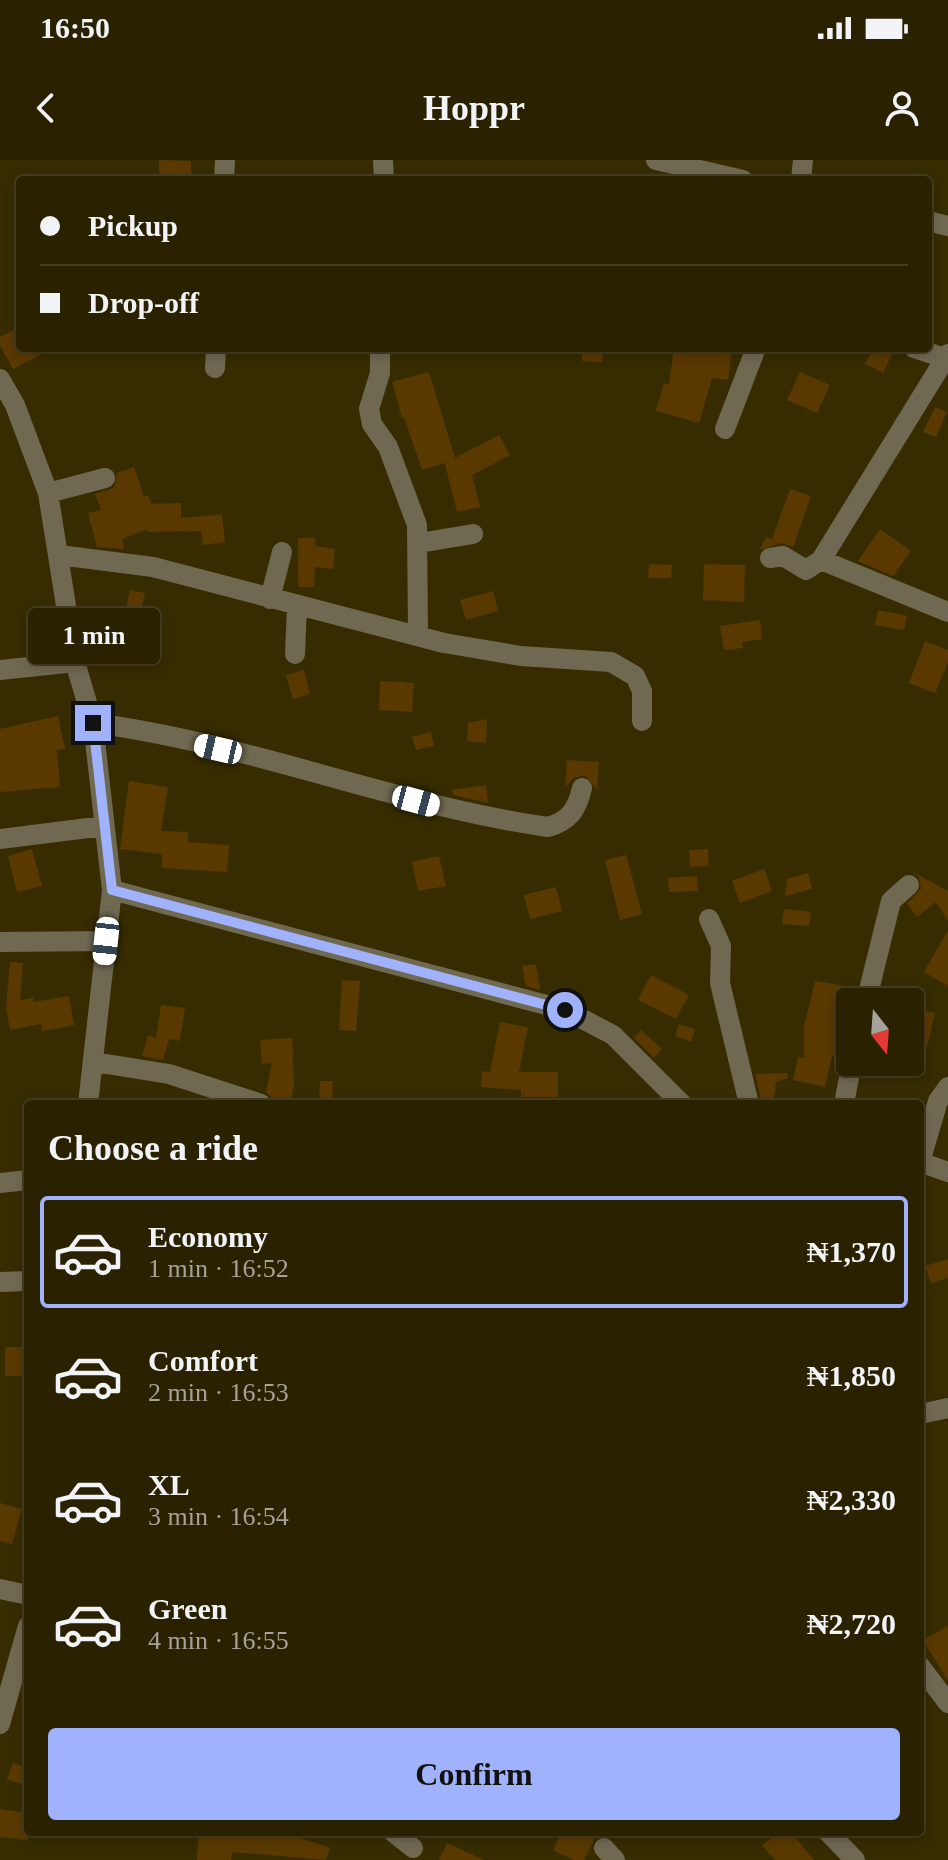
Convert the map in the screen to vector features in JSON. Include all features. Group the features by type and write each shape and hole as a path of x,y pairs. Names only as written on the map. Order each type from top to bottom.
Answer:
{"street":[{"path":"656,160 726,176"},
{"path":"380,352 380,373 370,416 388,447 412,508 419,543 418,634"},
{"path":"725,429 754,352"},
{"path":"770,558 783,556 806,570 821,560 948,357"},
{"path":"0,379 15,405 48,493 75,662 93,723 112,890 89,1100"},
{"path":"48,493 105,478"},
{"path":"419,543 473,534"},
{"path":"270,599 282,552"},
{"path":"59,555 153,567 444,643 521,656 611,662 625,667 635,676 642,691 642,721"},
{"path":"821,560 948,612"},
{"path":"295,654 297,606"},
{"path":"0,670 75,662"},
{"path":"93,723 280,763 472,816 548,827 558,824 575,811 582,788"},
{"path":"0,839 104,826"},
{"path":"869,988 891,901 909,885"},
{"path":"112,890 565,1010 613,1035 678,1100"},
{"path":"709,919 721,946 720,983 748,1100"},
{"path":"0,942 106,941"},
{"path":"94,1062 169,1074 249,1100"},
{"path":"845,1100 849,1076"},
{"path":"924,1148 938,1101 948,1087"},
{"path":"924,1163 948,1172"},
{"path":"0,1183 24,1180"},
{"path":"0,1282 24,1281"},
{"path":"924,1413 948,1408"},
{"path":"0,1589 24,1594"},
{"path":"0,1724 21,1684 24,1659"},
{"path":"924,1671 948,1703"},
{"path":"398,1836 413,1848"},
{"path":"832,1836 855,1860"}],"building":[{"path":"159,160 191,161 191,176 159,176"},
{"path":"16,329 16,352 46,352 13,369 0,345 0,337"},
{"path":"582,352 603,352 602,362 582,361"},
{"path":"673,352 732,352 728,380 712,378 699,423 656,411 664,383 669,384"},
{"path":"871,352 893,352 883,373 865,364"},
{"path":"429,372 455,458 499,435 510,455 472,475 480,507 457,512 445,464 449,462 422,470 402,418 392,382"},
{"path":"800,372 830,385 817,413 787,400"},
{"path":"935,407 947,412 936,437 923,432"},
{"path":"134,467 144,497 148,495 151,504 181,503 181,518 222,514 225,542 203,545 201,531 147,532 147,529 122,539 124,549 97,547 88,513 101,510 95,494 114,488 117,473"},
{"path":"790,489 811,496 793,547 781,543 760,550 766,537 772,539"},
{"path":"880,529 911,551 893,576 858,561"},
{"path":"298,538 315,538 315,546 335,549 333,569 315,567 314,587 298,587"},
{"path":"649,564 672,565 671,578 648,578"},
{"path":"704,564 745,565 744,602 703,600"},
{"path":"130,590 145,593 137,626 148,626 147,648 153,648 152,663 132,661 133,650 98,648 100,623 122,625"},
{"path":"493,591 498,611 466,620 460,600"},
{"path":"878,610 907,616 904,630 875,625"},
{"path":"760,620 762,639 742,642 743,648 724,650 720,626"},
{"path":"925,641 948,650 948,662 935,693 909,683"},
{"path":"304,670 310,694 293,699 286,675"},
{"path":"380,681 414,683 412,712 379,710"},
{"path":"58,716 65,749 57,750 60,787 0,792 0,729"},
{"path":"487,719 486,743 467,741 468,723"},
{"path":"431,732 434,746 416,750 412,737"},
{"path":"567,760 599,762 597,790 585,775 573,778 565,788"},
{"path":"129,781 168,787 161,831 188,832 188,842 229,845 227,872 162,868 162,854 120,849"},
{"path":"486,785 488,803 453,795 452,790"},
{"path":"32,849 42,886 17,892 8,856"},
{"path":"708,849 709,866 690,867 689,850"},
{"path":"626,855 642,914 620,920 605,860"},
{"path":"439,856 446,886 418,891 412,862"},
{"path":"764,869 772,891 740,903 732,881"},
{"path":"911,871 948,891 948,921 936,902 917,917 907,904 921,888 919,877"},
{"path":"808,873 812,889 785,896 787,879"},
{"path":"697,876 698,891 669,892 668,878"},
{"path":"556,887 562,911 530,919 524,895"},
{"path":"784,909 811,912 809,926 782,924"},
{"path":"948,930 948,986 924,972"},
{"path":"10,962 23,963 20,1000 33,998 34,1002 69,996 74,1025 42,1031 41,1024 10,1030 6,1008"},
{"path":"536,964 540,990 526,986 522,966"},
{"path":"651,975 689,995 676,1019 638,1000"},
{"path":"342,980 360,981 356,1031 339,1030"},
{"path":"815,981 846,986 836,988 836,1056 832,1056 825,1087 793,1080 798,1057 804,1058 804,1026"},
{"path":"161,1005 185,1008 180,1041 169,1039 163,1060 142,1056 148,1035 156,1038"},
{"path":"924,1011 935,1013 924,1058"},
{"path":"500,1022 528,1027 519,1072 558,1072 558,1097 521,1097 521,1090 481,1087 482,1071 490,1072"},
{"path":"679,1024 695,1029 691,1042 675,1036"},
{"path":"641,1030 662,1049 654,1058 634,1038"},
{"path":"292,1038 294,1084 291,1100 273,1099 266,1092 272,1063 262,1064 260,1040"},
{"path":"787,1073 788,1078 776,1082 774,1100 761,1100 755,1074"},
{"path":"320,1081 333,1081 332,1100 319,1100"},
{"path":"948,1259 948,1278 931,1283 925,1266"},
{"path":"5,1347 24,1347 24,1376 5,1376"},
{"path":"0,1503 22,1509 12,1544 0,1541"},
{"path":"948,1626 948,1681 924,1642"},
{"path":"13,1763 24,1767 24,1785 7,1779"},
{"path":"0,1809 24,1812 24,1836 28,1836 28,1840 0,1837"},
{"path":"199,1836 295,1836 330,1848 326,1860 232,1852 231,1860 197,1860"},
{"path":"560,1836 596,1836 584,1860 574,1860 553,1850"},
{"path":"774,1836 794,1836 814,1860 775,1860 762,1845"},
{"path":"447,1843 484,1860 439,1860"}],"route":[{"path":"93,723 112,890 363,954 565,1010"}]}
